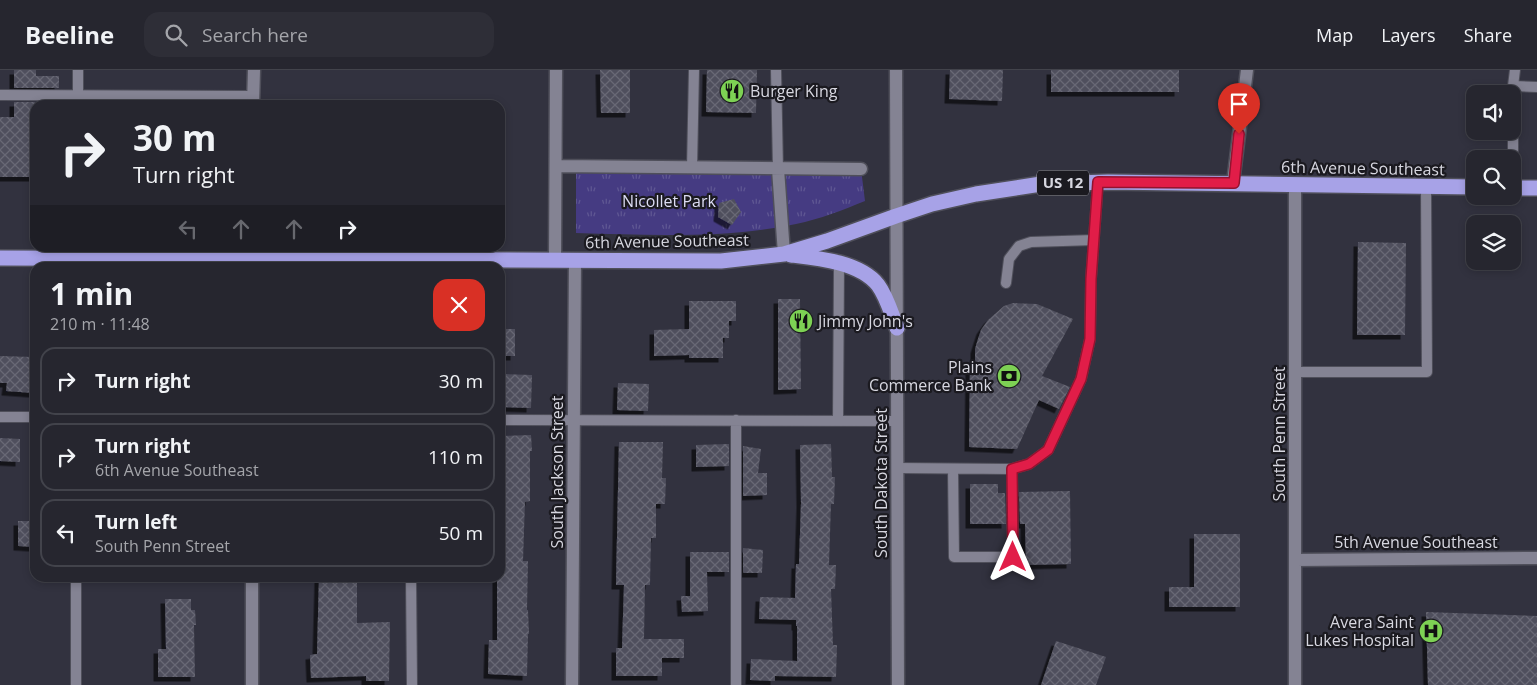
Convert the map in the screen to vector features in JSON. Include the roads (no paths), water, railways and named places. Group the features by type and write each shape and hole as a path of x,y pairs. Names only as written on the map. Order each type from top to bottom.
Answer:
{"highway":[{"name":"6th Avenue Southeast","path":"0,258 721,261 783,254 827,241 932,204 976,194 1041,184 1098,182 1466,187"},
{"path":"1521,188 1537,188"},
{"path":"783,254 820,259 854,268 876,283 884,294 897,328"}],"street":[{"path":"253,100 254,70"},
{"path":"555,260 556,70"},
{"name":"South Dakota Street","path":"896,70 898,685"},
{"path":"1234,183 1247,70"},
{"path":"556,166 861,169"},
{"path":"778,169 783,254"},
{"name":"South Penn Street","path":"1295,184 1295,685"},
{"name":"South Jackson Street","path":"572,685 575,260"},
{"name":"5th Avenue Southeast","path":"1295,560 1537,558"},
{"path":"252,582 252,685"}],"lane":[{"path":"78,70 78,96"},
{"path":"692,168 694,70"},
{"path":"776,70 778,169"},
{"path":"1513,85 1515,70"},
{"path":"1521,86 1537,87"},
{"path":"0,95 253,100"},
{"path":"897,468 1012,469 1029,464 1048,450 1081,379 1090,339 1098,182"},
{"path":"1295,372 1427,372 1426,186"},
{"path":"1006,283 1009,259 1019,246 1031,242 1094,240"},
{"path":"838,421 839,264"},
{"path":"0,417 30,417"},
{"path":"505,420 897,421"},
{"path":"736,420 736,685"},
{"path":"953,469 954,557 1013,557 1012,469"},
{"path":"76,582 76,685"},
{"path":"411,582 412,685"}],"place":[{"name":"Burger King","path":"732,91"},
{"name":"Jimmy John's","path":"801,321"},
{"name":"Plains Commerce Bank","path":"1009,376"},
{"name":"Avera Saint Lukes Hospital","path":"1431,631"}],"park label":[{"name":"Nicollet Park","path":"669,201"}]}
